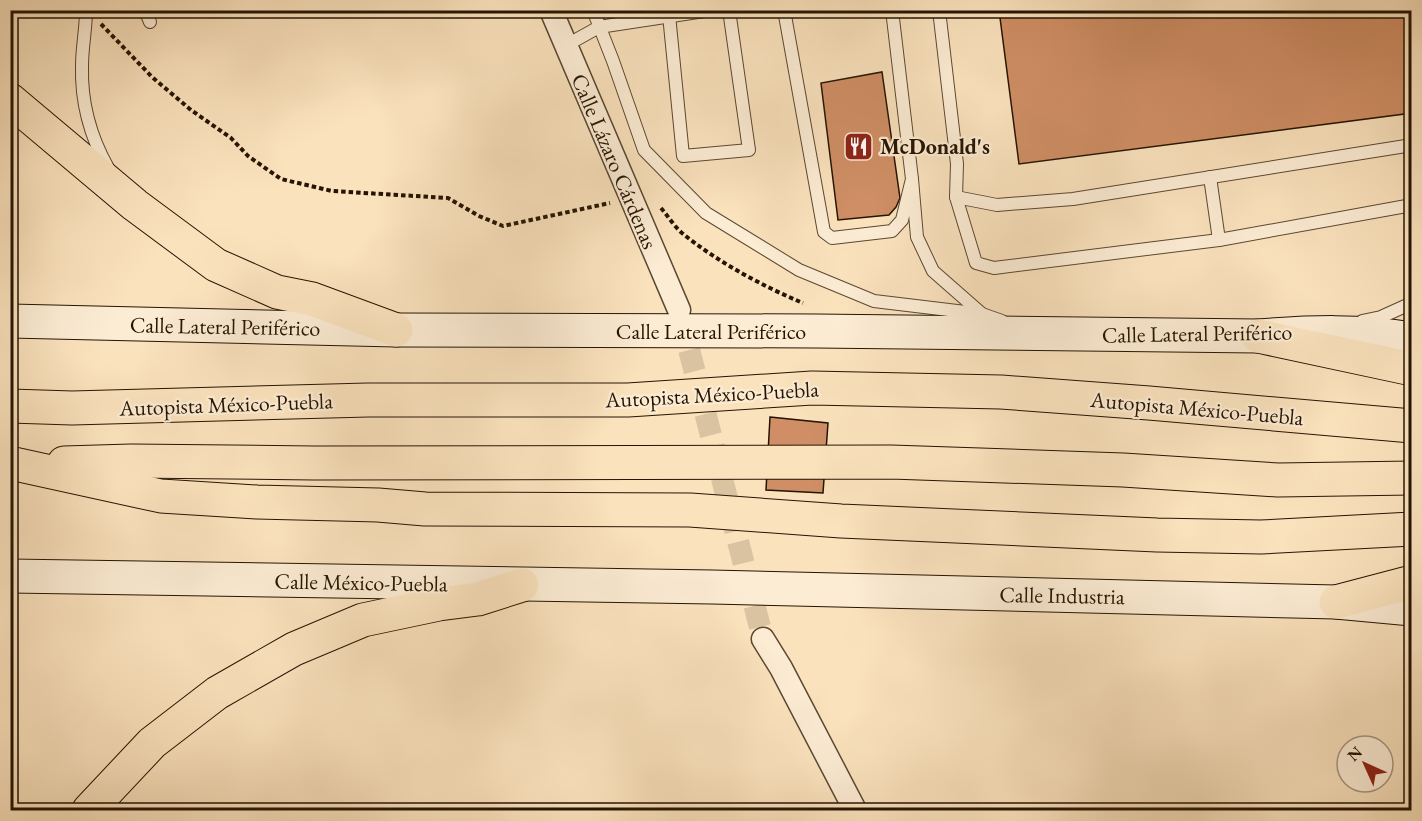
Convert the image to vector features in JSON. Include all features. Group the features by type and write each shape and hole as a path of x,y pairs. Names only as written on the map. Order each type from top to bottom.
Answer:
{"highway":[{"path":"10,100 135,205 216,265 277,292 312,299 396,330"},
{"path":"1258,336 1412,369"},
{"name":"Autopista México-Puebla","path":"10,406 72,408 368,400 628,400 812,388 1001,393 1149,403 1412,426"},
{"path":"16,464 131,461 891,462 1123,470 1278,480 1412,478"},
{"path":"16,464 162,496 280,504 378,505 425,509 690,510 841,521 1157,536 1261,537 1412,529"},
{"path":"1336,602 1412,582"},
{"path":"89,810 152,743 217,693 294,649 363,620 439,604 478,599 522,585"}],"street":[{"name":"Calle Lázaro Cárdenas","path":"551,10 679,310"},
{"name":"Calle Lateral Periférico","path":"10,321 396,330 804,331 1258,336 1309,332 1379,333 1412,339"},
{"name":"Calle México-Puebla","path":"10,576 712,586"},
{"name":"Calle Industria","path":"712,586 1336,602 1412,609"},
{"path":"763,639 781,668 855,810"}],"lane":[{"path":"593,10 644,150 706,213 799,270 874,301 982,314 1040,334"},
{"path":"566,46 599,27 711,10"},
{"path":"669,15 682,156 749,150 729,10"},
{"path":"784,10 824,232 832,238 892,231 902,220 912,179"},
{"path":"892,10 917,237 933,271 982,314"},
{"path":"939,10 957,164 956,197 976,263 994,268 1219,240 1412,205"},
{"path":"91,14 82,65 87,117 96,144 107,166 135,205"},
{"path":"956,197 997,205 1062,200 1412,145"},
{"path":"1210,177 1219,240"},
{"path":"1309,332 1381,317 1412,303"}],"path":[{"path":"91,14 152,77 191,110 231,138 248,156 281,179 332,191 448,198 479,216 503,226 631,198 654,200 681,232 751,278 808,305"}],"building":[{"path":"999,10 1412,10 1412,113 1019,164"},
{"path":"882,72 900,198 889,215 838,220 821,83"},
{"path":"770,417 828,423 823,493 766,490"}],"tunnel":[{"path":"681,318 763,639"}],"place":[{"name":"McDonald's","path":"859,146"}]}
